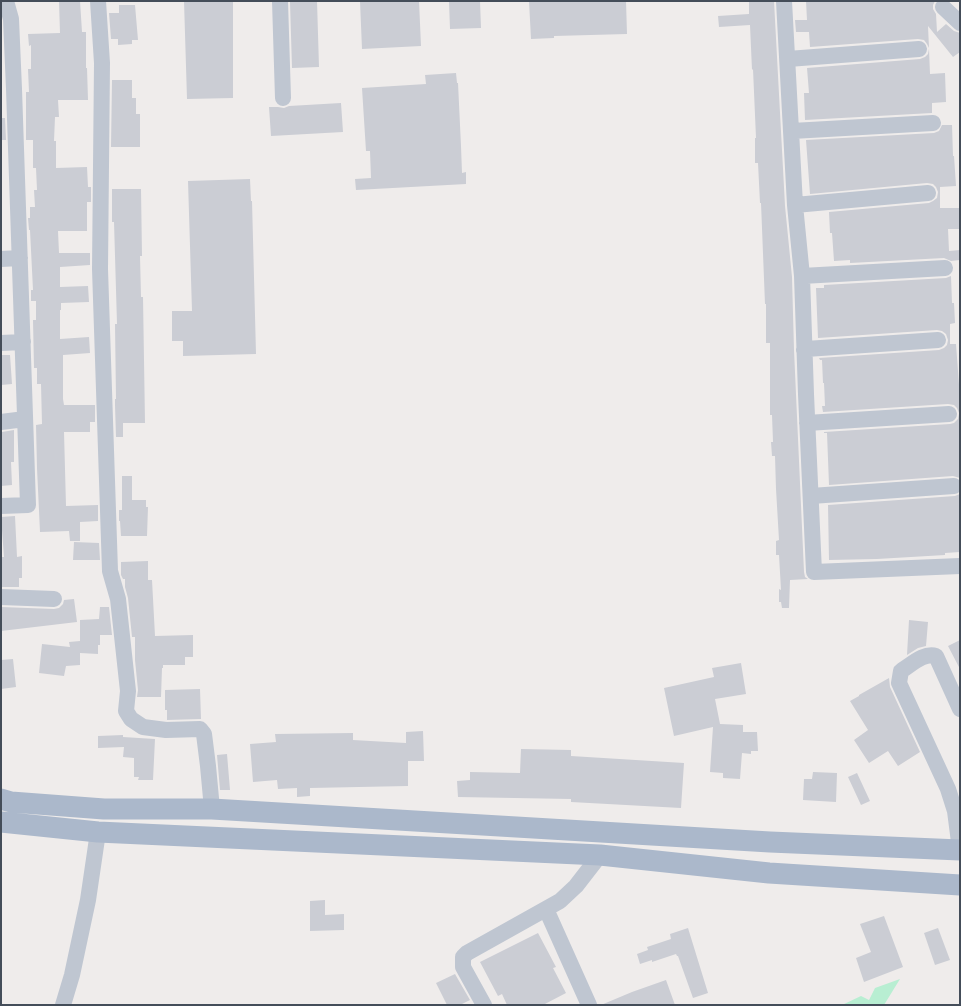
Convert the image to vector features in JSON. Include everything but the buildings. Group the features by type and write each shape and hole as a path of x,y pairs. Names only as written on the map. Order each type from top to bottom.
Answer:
{"main road":[{"path":"1,799 11,802 104,809 212,809 770,842 960,850"},
{"path":"1,822 98,832 600,856 769,873 960,885"},
{"path":"769,873 770,842"}],"street":[{"path":"1,506 28,505 20,258 9,176 8,90 11,20 6,1"},
{"path":"98,1 102,63 100,269 110,571 118,599 128,691 126,712 131,719 143,727 166,730 200,729 204,734 212,809"},
{"path":"280,1 283,98"},
{"path":"784,1 795,205 802,276 814,572 960,566"},
{"path":"943,7 960,23"},
{"path":"788,59 919,49"},
{"path":"792,131 933,123"},
{"path":"795,205 928,193"},
{"path":"1,259 20,258"},
{"path":"802,276 945,268"},
{"path":"804,350 938,340"},
{"path":"1,343 23,342"},
{"path":"807,423 949,414"},
{"path":"1,422 25,419"},
{"path":"811,496 954,486"},
{"path":"1,598 54,599"},
{"path":"960,709 936,656 926,655 901,671 899,683 948,789 955,811 960,850"},
{"path":"63,1005 72,975 88,900 98,832"},
{"path":"484,1005 464,967 464,957 467,953 560,901 576,886 600,856"},
{"path":"546,909 589,1005"}],"green space":[{"path":"900,979 884,1005 842,1005 861,996 869,1000 875,988"}]}
